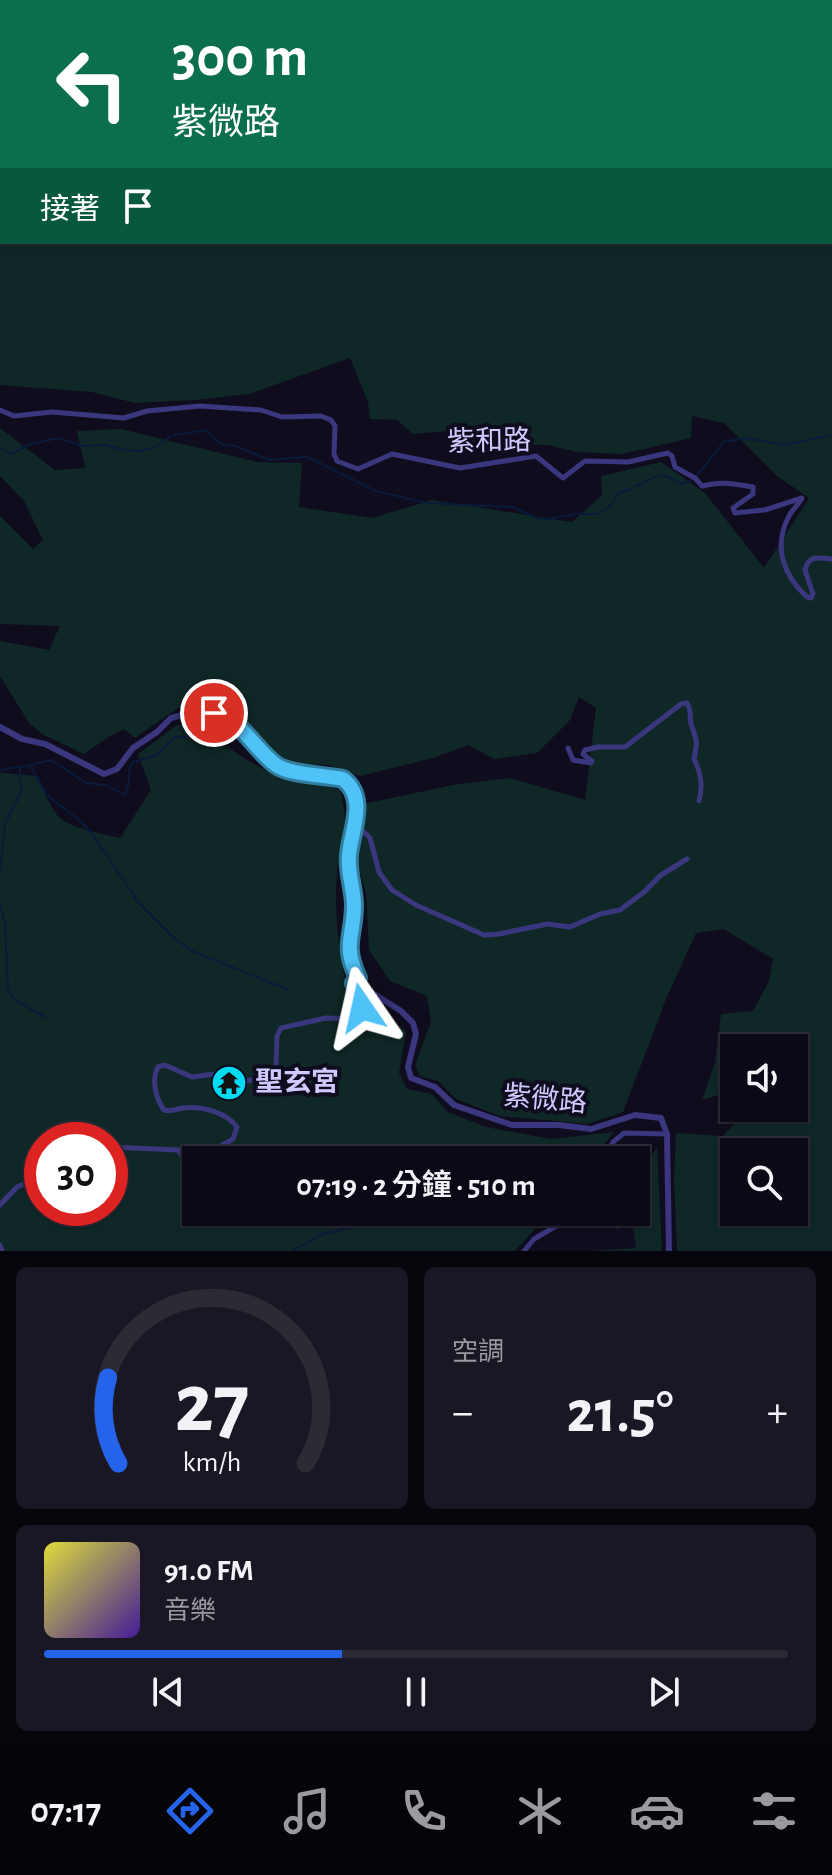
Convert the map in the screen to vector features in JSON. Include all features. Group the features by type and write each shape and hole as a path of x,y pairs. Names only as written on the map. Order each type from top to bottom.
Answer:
{"street":[{"name":"紫和路","path":"0,410 14,416 52,412 124,418 147,411 200,406 261,410 289,418 321,416 331,420 335,426 335,459 343,466 354,469 392,454 460,468 533,456 541,458 563,478 585,461 628,462 668,453 675,467 694,477 702,486 723,481 753,487 753,494 733,508 736,513 765,510 802,498 787,520 780,555 794,585 807,597 811,598 813,594 805,570 808,561 814,557 832,559"},
{"path":"568,748 573,760 591,763 583,754 585,750 625,747 683,702 687,703 692,711 691,723 697,740 694,759 700,769 702,785 699,801"},
{"path":"0,727 22,739 45,744 104,774 117,769 133,748 171,718 186,714 221,714 278,766 347,782 355,800 356,824 349,857 354,907 348,952 358,978 354,983 362,1003 360,1014 351,1019 326,1018 281,1028 277,1036 276,1066 264,1077 237,1082 215,1074 192,1077 165,1065 158,1067 155,1079 159,1102 164,1110 171,1112 185,1108 216,1112 229,1118 237,1127 233,1139 220,1146"},
{"path":"356,824 370,838 379,872 392,890 416,905 484,935 547,924 570,927 600,914 620,910 661,875 687,859"},
{"name":"紫微路","path":"358,978 363,987 401,1011 413,1023 416,1034 409,1075 413,1080 439,1089 454,1105 506,1124 529,1126 559,1125 591,1129 629,1116 650,1115 661,1118 667,1134"},
{"path":"611,1146 624,1133 667,1134 669,1251"},
{"path":"128,1148 178,1150 182,1156"},
{"path":"0,1205 24,1184"},
{"path":"524,1251 534,1239 557,1226"},
{"path":"0,1245 2,1251"}],"green space":[{"path":"0,244 832,244 832,1251 677,1251 676,1133 723,1136 736,1122 808,1122 808,1034 720,1034 720,1094 702,1100 715,1063 721,1014 753,1011 769,981 773,959 724,929 696,933 666,999 623,1112 588,1124 500,1116 456,1099 438,1081 420,1076 415,1065 431,1022 427,996 390,981 369,950 366,893 355,855 363,804 453,785 510,778 585,800 596,708 579,697 570,720 537,753 494,759 468,745 433,758 360,776 328,765 292,763 271,751 217,705 178,708 135,738 124,729 84,754 42,734 29,723 0,676 0,641 49,650 60,626 0,624 0,516 33,549 43,540 24,501 0,476 0,428 55,470 85,468 77,431 121,429 257,462 302,463 299,507 372,518 432,500 572,522 602,495 601,476 661,462 705,493 764,568 809,498 777,476 724,423 692,416 691,438 622,454 577,452 548,445 503,444 470,429 413,434 397,420 370,419 368,402 350,358 249,394 135,403 92,392 0,385"},
{"path":"198,723 233,751 262,768 280,776 340,790 345,821 338,864 336,909 346,984 406,1031 399,1073 407,1089 432,1094 448,1112 486,1127 551,1139 614,1132 603,1146 182,1146 182,1226 540,1226 515,1251 0,1251 0,773 38,776 52,808 64,821 120,838 151,790 138,754 177,725"},
{"path":"657,1147 662,1251 589,1251 636,1248 633,1226 650,1226 650,1159"}],"waterway":[{"path":"175,435 206,430 222,445 236,446 269,460 305,457"},
{"path":"696,476 724,442 746,438 784,445 832,435"},
{"path":"0,447 10,454 31,444 59,438 82,446 106,445 139,451 153,448 171,436"},
{"path":"308,457 376,491 427,503 512,507 542,520 597,514 609,507 619,493 631,489"},
{"path":"636,486 660,476 683,484 691,480"},
{"path":"30,765 51,760 86,783 106,785 124,795 133,762 157,755 175,737 206,736"},
{"path":"0,770 30,765 47,795 93,835 139,903 175,939 192,951 289,990"},
{"path":"0,871 5,824 21,792 20,768"},
{"path":"0,902 5,923 8,991 15,1000 46,1017"},
{"path":"292,1251 323,1234 350,1228"}],"place":[{"name":"聖玄宮","path":"229,1083"}],"route":[{"path":"214,713 228,718 283,769 343,779 350,785 357,814 349,857 354,907 348,952 358,978 354,983 361,997 362,1008"}]}
